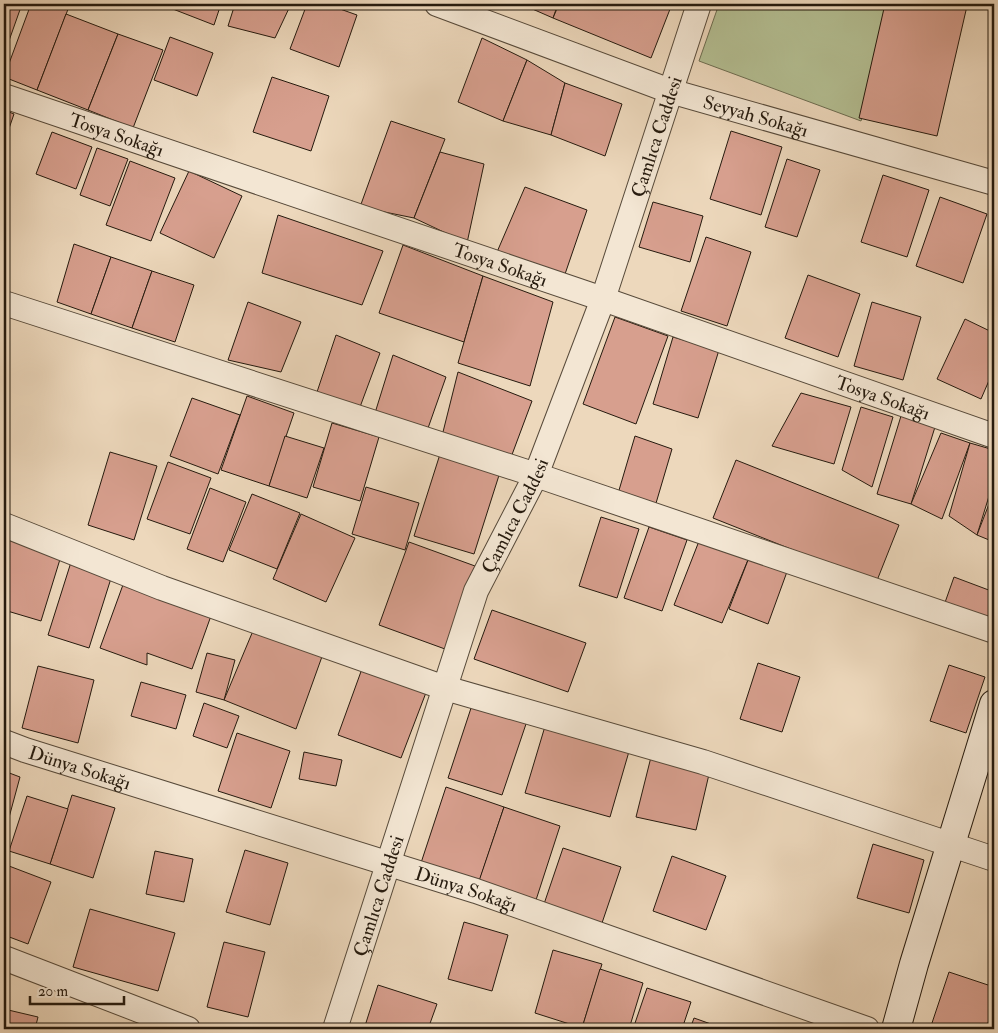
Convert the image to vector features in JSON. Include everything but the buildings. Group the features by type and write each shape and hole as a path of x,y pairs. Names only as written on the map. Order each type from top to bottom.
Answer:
{"street":[{"name":"Seyyah Sokağı","path":"437,4 670,91 994,184"},
{"name":"Çamlıca Caddesi","path":"335,1029 476,591 536,475 603,299 699,4"},
{"name":"Tosya Sokağı","path":"4,96 603,299 994,436"},
{"path":"4,303 536,475 994,631"},
{"path":"4,525 162,588 445,688 703,762 994,859"},
{"path":"896,1029 950,844 994,704"},
{"name":"Dünya Sokağı","path":"4,742 24,750 476,891 867,1029"},
{"path":"4,958 188,1029"}],"green space":[{"path":"719,4 898,4 861,121 699,61"}]}
